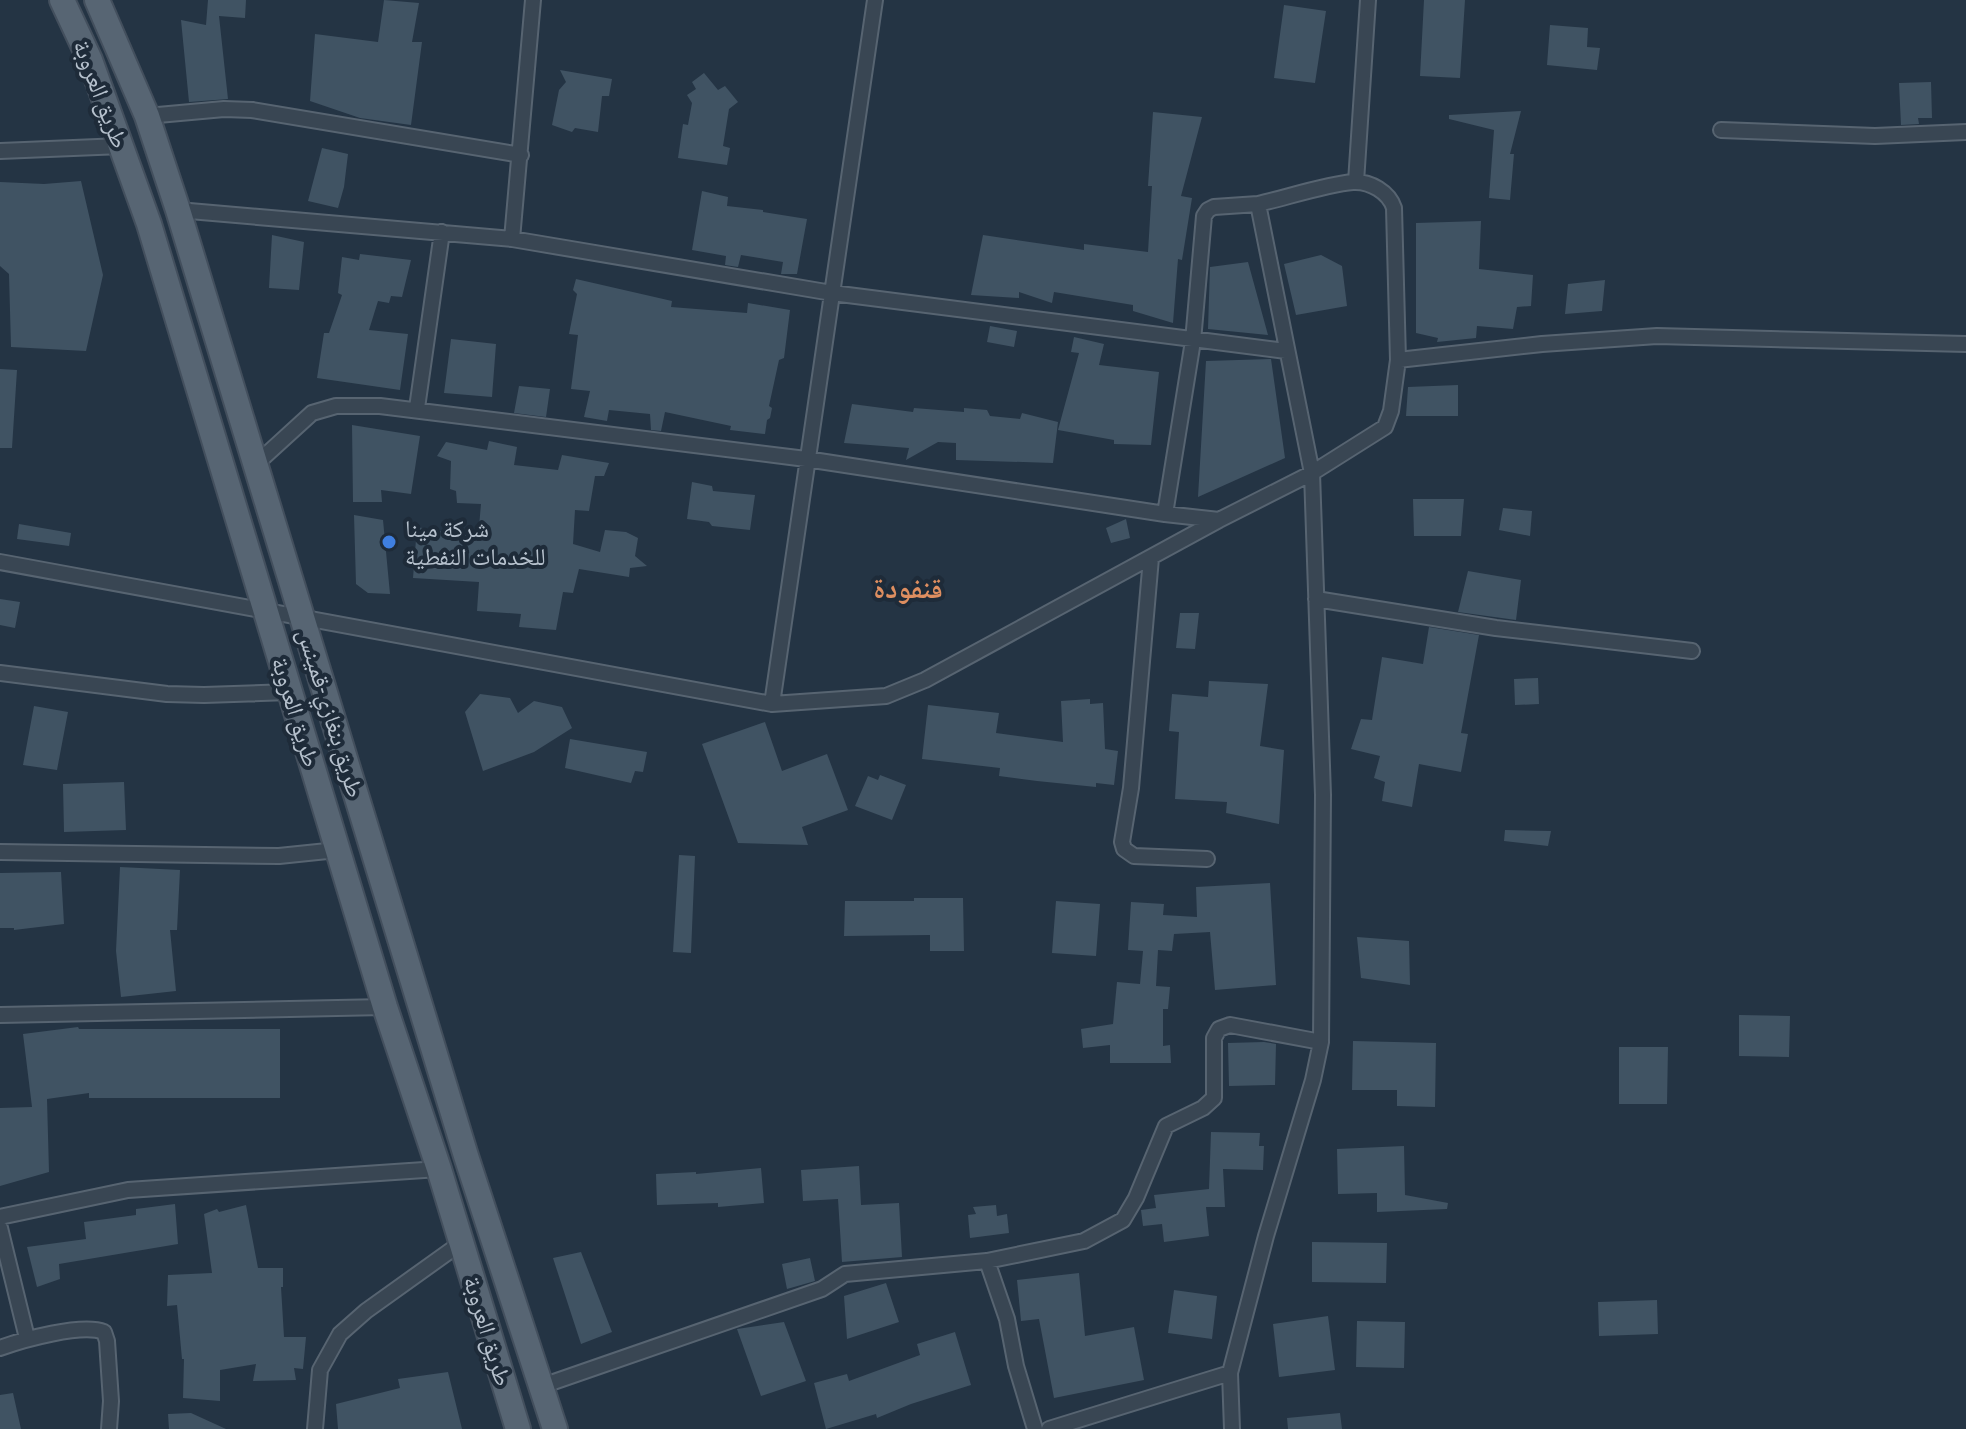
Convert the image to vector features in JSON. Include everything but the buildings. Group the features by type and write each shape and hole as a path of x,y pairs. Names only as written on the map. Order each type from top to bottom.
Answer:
{"main road":[{"name":"طريق العروبة","path":"62,0 90,60 149,224 385,1007 439,1169 518,1429"},
{"name":"طريق بنغازي-قمينس","path":"97,0 147,116 178,210 466,1156 555,1429"}],"street":[{"path":"512,239 533,0"},
{"path":"772,704 875,0"},
{"path":"1356,182 1366,0"},
{"path":"147,116 224,109 252,110 521,155"},
{"path":"1721,130 1875,136 1966,132"},
{"path":"0,151 122,146"},
{"path":"0,562 772,704 886,696 903,691 1312,473 1385,427 1391,411 1398,360 1394,208 1391,198 1382,190 1356,182 1258,204 1208,210 1204,216 1193,341 1165,514"},
{"path":"1232,1429 1230,1373 1321,1042 1323,795 1312,473 1258,204"},
{"path":"178,210 512,239 832,293 1286,351"},
{"path":"417,408 442,232"},
{"path":"1398,360 1542,344 1657,336 1966,344"},
{"path":"256,464 312,413 336,406 417,408 806,459 1219,520"},
{"path":"1151,558 1131,788 1122,842 1124,849 1134,856 1207,859"},
{"path":"1316,599 1496,628 1692,651"},
{"path":"0,673 167,694 290,692"},
{"path":"0,852 279,856 337,850"},
{"path":"0,1015 385,1007"},
{"path":"542,1386 822,1289 845,1274 987,1261 1084,1241 1123,1220 1136,1198 1166,1126 1203,1108 1214,1098 1214,1038 1219,1029 1230,1025 1321,1042"},
{"path":"0,1217 128,1190 439,1169"},
{"path":"0,1228 27,1338"},
{"path":"315,1429 320,1370 340,1334 366,1311 461,1243"},
{"path":"987,1261 1007,1319 1016,1366 1035,1429"},
{"path":"0,1348 27,1338 88,1329 104,1332 111,1401 109,1429"},
{"path":"1049,1429 1230,1373"}],"place":[{"name":"شركة مينا للخدمات النفطية","path":"389,542"}],"district":[{"name":"قنفودة","path":"908,587"}]}
